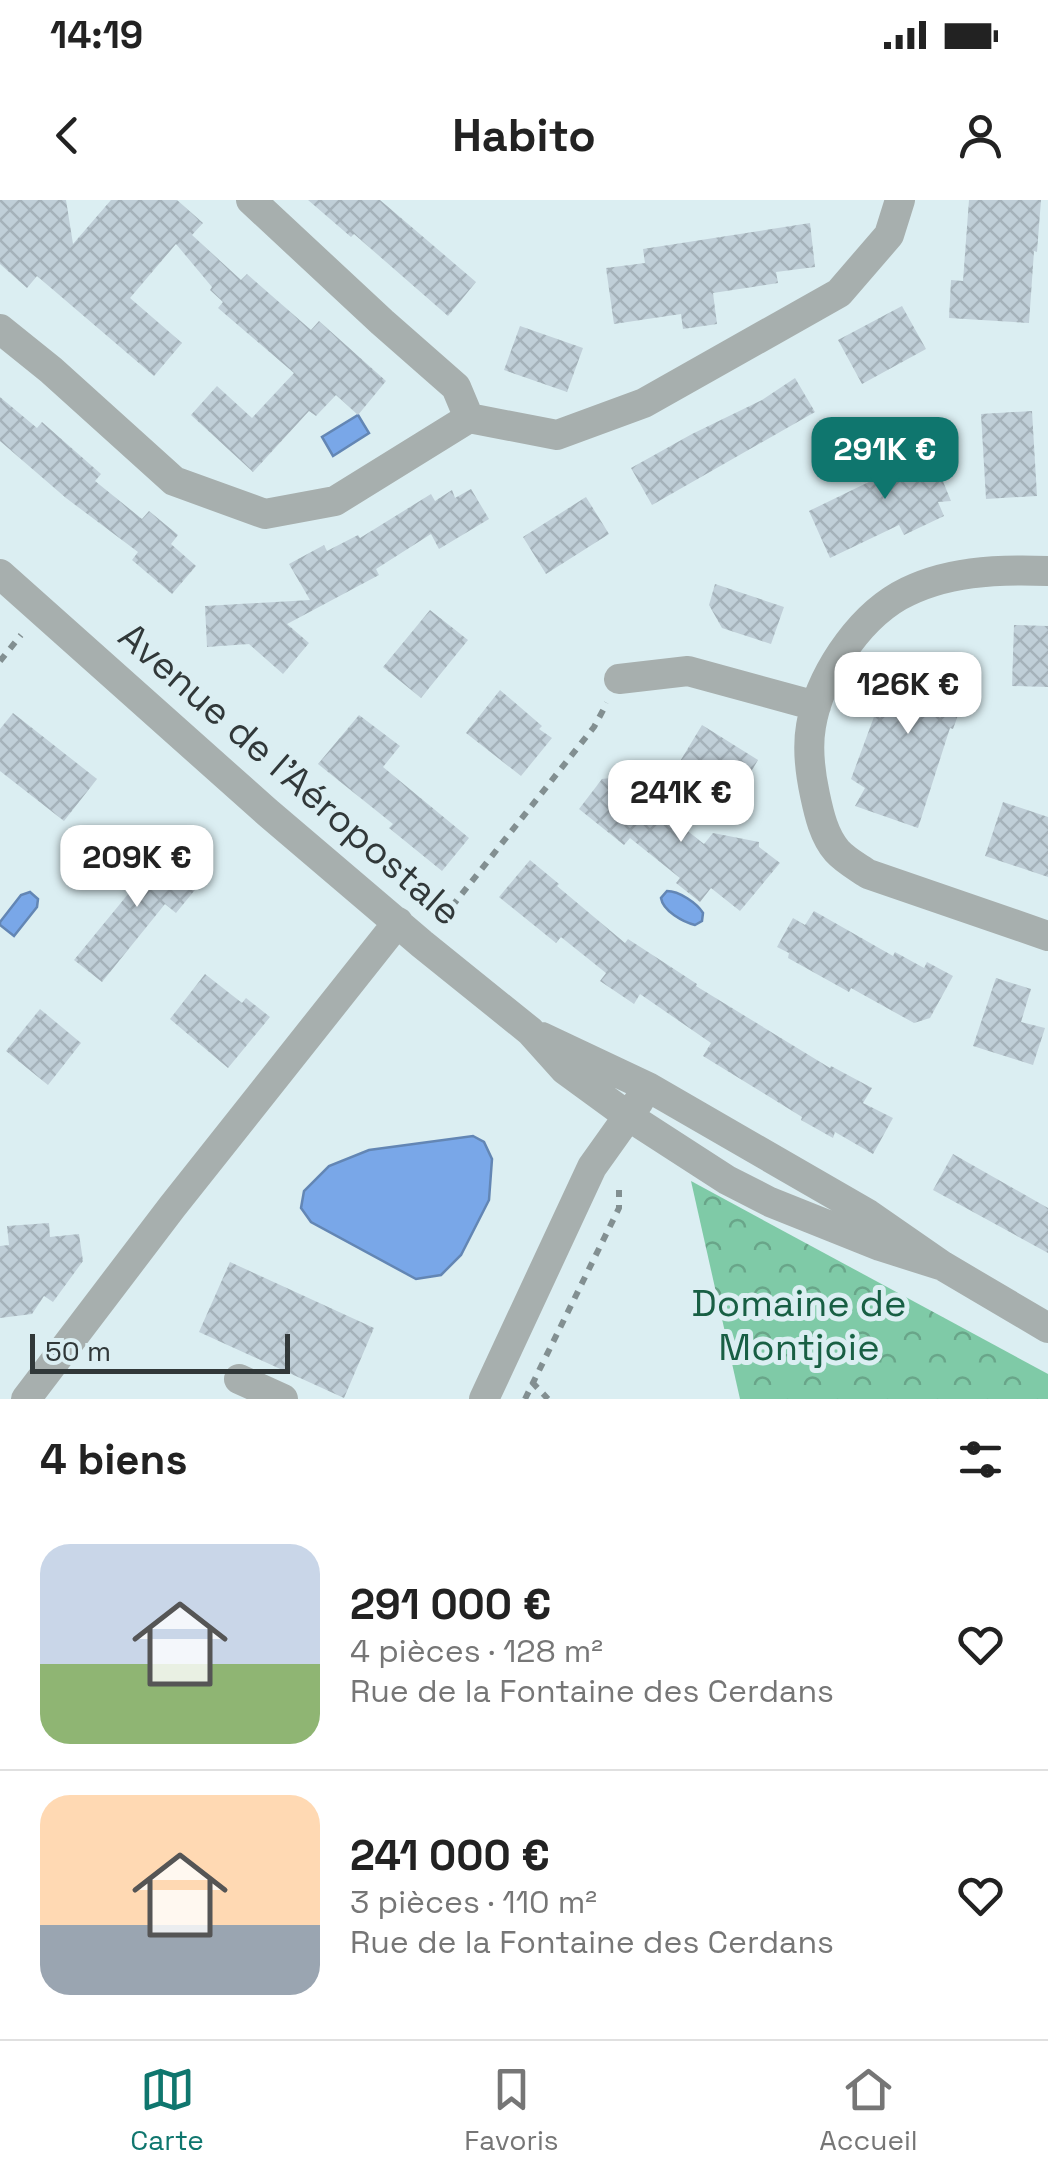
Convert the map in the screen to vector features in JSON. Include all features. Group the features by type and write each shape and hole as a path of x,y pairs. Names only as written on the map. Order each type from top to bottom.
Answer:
{"street":[{"path":"250,200 456,386 469,418"},
{"path":"0,329 174,481 265,514 335,501 469,418 556,435 644,403 839,293 889,236 900,200"},
{"path":"1048,571 952,576 895,598 854,634 835,664 816,706 810,740 811,776 818,808 836,850 868,874 1048,936"},
{"name":"Avenue de l'Aéropostale","path":"0,574 267,812 530,1032 564,1070 727,1180 770,1202 880,1246 943,1266"},
{"path":"619,679 688,672 816,706"},
{"path":"26,1399 398,922"},
{"name":"Avenue de l'Aéropostale","path":"530,1032 648,1087 868,1214 943,1266 1048,1328"},
{"path":"484,1399 592,1167 648,1087"},
{"path":"239,1379 283,1399"}],"path":[{"path":"422,944 594,728 619,679"},
{"path":"525,1399 619,1208 619,1188 592,1167"},
{"path":"532,1382 548,1399"}],"green space":[{"name":"Domaine de Montjoie","path":"691,1181 1048,1374 1048,1399 740,1399"}],"water":[{"path":"358,415 369,433 333,456 322,437"},
{"path":"667,891 697,905 703,913 702,921 695,925 669,911 661,898"},
{"path":"30,892 38,899 37,907 14,936 0,922 21,895"},
{"path":"473,1136 484,1142 492,1159 489,1200 461,1255 441,1275 416,1279 311,1222 301,1208 304,1191 329,1166 369,1150"}],"building":[{"path":"0,200 66,200 73,244 111,200 177,200 203,223 192,235 241,280 247,274 311,330 319,321 386,381 358,415 336,395 316,416 309,411 253,472 191,415 217,386 252,418 294,373 218,308 223,302 176,244 130,298 182,343 154,376 37,276 27,288 0,264"},
{"path":"308,200 380,200 476,282 448,316 354,234 351,237"},
{"path":"969,200 1041,200 1029,323 949,318 951,280 963,281"},
{"path":"810,223 815,267 776,272 778,283 713,293 717,324 683,329 681,314 614,324 606,268 645,263 643,249"},
{"path":"902,306 926,349 862,384 838,340"},
{"path":"520,326 583,348 567,392 504,370"},
{"path":"795,378 815,412 652,505 631,468 762,400"},
{"path":"0,397 37,428 42,422 101,474 95,481 142,519 149,511 178,535 171,544 196,566 172,594 132,560 138,552 66,498 0,441"},
{"path":"1032,411 1037,496 986,499 981,414"},
{"path":"926,440 951,501 938,502 944,516 904,535 899,525 830,558 809,511 877,478 872,465"},
{"path":"471,489 489,519 439,549 431,534 376,569 379,575 287,624 309,643 283,674 249,644 207,647 205,606 310,600 289,564 324,545 327,551 358,535 360,538 431,494 435,501 452,490 455,498"},
{"path":"586,497 609,534 546,574 523,537"},
{"path":"715,584 784,607 771,644 722,628 709,605"},
{"path":"430,610 468,640 421,698 383,667"},
{"path":"1014,625 1048,626 1048,687 1012,686"},
{"path":"903,655 972,676 953,729 950,728 918,828 855,806 865,788 851,779 878,706 871,704 878,678 885,675 891,660"},
{"path":"500,690 552,738 521,776 466,733"},
{"path":"13,713 97,779 64,821 0,771 0,729"},
{"path":"359,715 400,746 383,767 469,838 442,871 389,828 393,824 318,764"},
{"path":"702,725 758,760 735,799 679,763"},
{"path":"619,777 704,844 713,833 759,842 759,847 780,863 740,911 711,888 700,902 676,883 680,878 630,838 624,845 579,809 602,779"},
{"path":"1003,802 1048,817 1048,877 985,856"},
{"path":"145,842 199,885 176,913 165,904 102,982 74,960 138,882 123,870"},
{"path":"530,860 625,943 628,939 696,986 830,1068 872,1088 863,1103 893,1118 873,1154 835,1132 833,1138 801,1120 802,1117 703,1056 711,1043 640,994 634,1004 600,981 606,973 561,937 556,943 499,897"},
{"path":"814,911 893,956 895,952 924,968 927,962 953,976 930,1018 914,1023 788,958 789,953 777,947 793,918 805,925"},
{"path":"205,974 242,1003 246,998 270,1017 228,1068 170,1019"},
{"path":"996,978 1031,989 1021,1022 1045,1028 1033,1065 973,1046"},
{"path":"40,1009 81,1043 48,1085 6,1051"},
{"path":"953,1154 1048,1208 1048,1253 933,1190"},
{"path":"49,1223 50,1237 79,1234 83,1261 53,1302 44,1296 32,1314 0,1318 0,1246 9,1245 7,1226"},
{"path":"230,1262 374,1328 344,1398 199,1332"}]}
